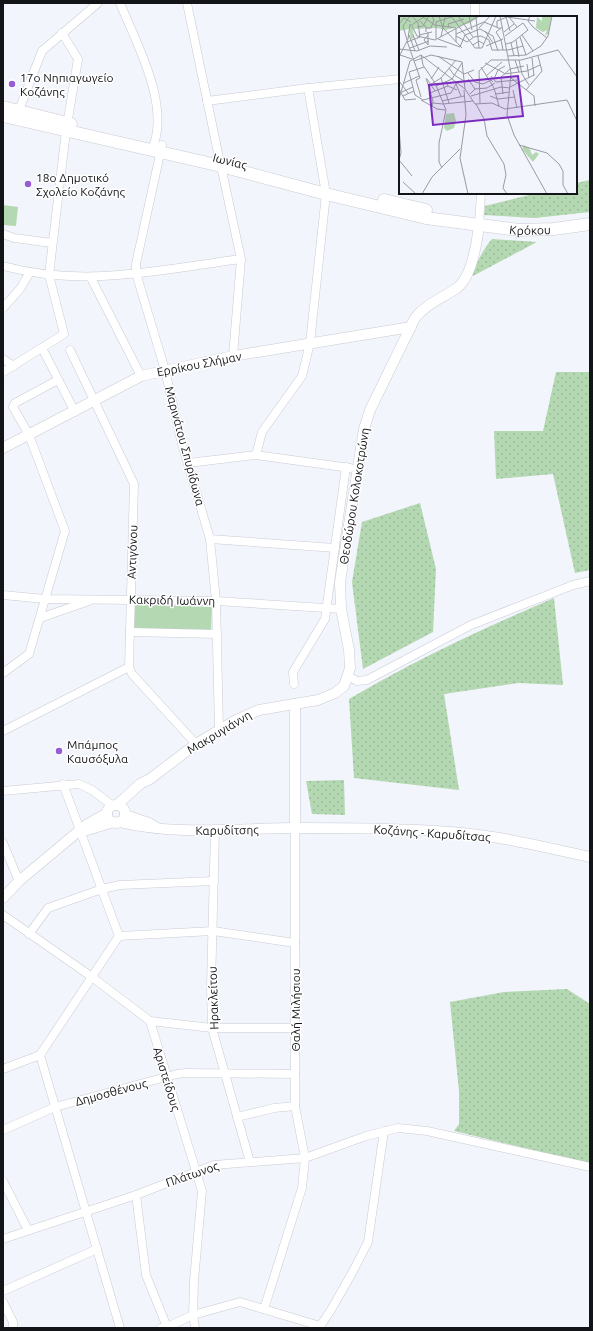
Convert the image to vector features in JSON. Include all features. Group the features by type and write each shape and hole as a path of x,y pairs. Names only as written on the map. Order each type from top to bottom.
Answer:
{"main road":[{"name":"Ιωνίας","path":"3,107 17,115 220,162 325,190 427,210 456,221 479,225"},
{"name":"Ιωνίας","path":"3,116 17,115"},
{"name":"Κρόκου","path":"479,225 531,230 585,225"}],"street":[{"path":"17,115 42,51 98,3"},
{"name":"Μαρινάτου Σπυρίδωνα","path":"120,3 143,59 155,97 158,119 157,148 136,264 136,273 165,370 182,444 210,539 216,601 219,730"},
{"path":"187,3 240,259 233,356"},
{"path":"475,3 475,16"},
{"path":"3,372 64,334 48,275 66,127 78,59 62,33"},
{"path":"207,101 308,88 399,79"},
{"path":"256,455 262,432 302,376 310,343 325,190 308,88"},
{"name":"Θεοδώρου Κολοκοτρώνη","path":"348,676 349,650 341,609 340,582 364,429 370,410 411,327 423,309 459,287 470,267 476,250 481,194"},
{"path":"3,234 14,238 52,244"},
{"path":"3,266 48,275 91,278 240,259"},
{"path":"3,308 20,289 30,272"},
{"path":"91,278 142,376"},
{"name":"Ερρίκου Σλήμαν","path":"3,448 142,376 233,356 411,327"},
{"path":"42,348 75,412"},
{"name":"Αντιγόνου","path":"70,350 134,484 129,667"},
{"path":"3,359 14,366"},
{"path":"3,672 29,654 65,531 29,435 13,407 14,404 58,380"},
{"path":"188,463 256,455 357,469"},
{"path":"294,684 293,672 326,619 326,608 346,467"},
{"path":"210,539 335,548"},
{"path":"295,704 318,700 335,693 344,686 348,676 357,681 367,680 471,625 573,585 590,581"},
{"name":"Κακριδή Ιωάννη","path":"3,595 45,599 216,601 341,609"},
{"path":"40,618 95,599"},
{"path":"130,632 217,634"},
{"path":"3,731 129,667 132,674 196,744"},
{"name":"Μακρυγιάννη","path":"3,898 19,881 86,825 117,813 150,779 196,744 254,711 295,704"},
{"name":"Θαλή Μιλήσιου","path":"264,1309 302,1188 305,1158 295,1106 295,704"},
{"path":"3,792 63,784 79,784 92,790 117,813"},
{"path":"63,784 119,936"},
{"name":"Καρυδίτσης","path":"117,813 149,823 159,828 215,830 295,828"},
{"name":"Κοζάνης - Καρυδίτσας","path":"295,828 462,833 519,842 590,857"},
{"name":"Ηρακλείτου","path":"215,830 212,1028 250,1162"},
{"path":"3,843 19,881"},
{"path":"29,934 48,908 102,889 120,885 214,881"},
{"path":"3,915 92,977 150,1021 212,1028 295,1028"},
{"path":"119,936 213,931 295,943"},
{"path":"3,1069 40,1055 119,936"},
{"name":"Αριστείδους","path":"150,1021 202,1191 194,1281 193,1314 195,1328"},
{"path":"40,1055 120,1328"},
{"name":"Δημοσθένους","path":"3,1130 55,1107 186,1073 295,1074"},
{"path":"238,1117 274,1108 295,1106"},
{"name":"Πλάτωνος","path":"3,1239 136,1195 197,1171 224,1163 305,1158 366,1136 398,1128 427,1131 590,1167"},
{"path":"161,1328 167,1328 193,1314 240,1302 319,1327 352,1273 368,1242 384,1131"},
{"path":"3,1181 28,1230"},
{"path":"136,1195 146,1275 167,1328"},
{"path":"3,1291 97,1249"},
{"path":"3,1302 12,1322 13,1328"}],"green space":[{"path":"590,180 590,212 535,218 484,215 485,206 533,194 577,194 577,183"},
{"path":"3,205 18,207 16,226 3,225"},
{"path":"492,239 537,242 473,276 472,274 481,255"},
{"path":"556,372 590,372 590,570 575,573 553,474 496,479 494,431 543,431"},
{"path":"420,503 436,569 433,632 363,669 352,582 362,522"},
{"path":"554,598 563,685 519,683 444,694 459,790 354,778 349,699 450,645"},
{"path":"134,604 212,607 211,631 133,629"},
{"path":"344,780 345,815 312,814 306,781"},
{"path":"567,989 590,1004 590,1164 454,1131 459,1124 459,1091 450,1002 504,992"}],"place":[{"name":"17ο Νηπιαγωγείο Κοζάνης","path":"12,84"},
{"name":"18ο Δημοτικό Σχολείο Κοζάνης","path":"28,184"},
{"name":"Μπάμπος Καυσόξυλα","path":"59,751"}]}
